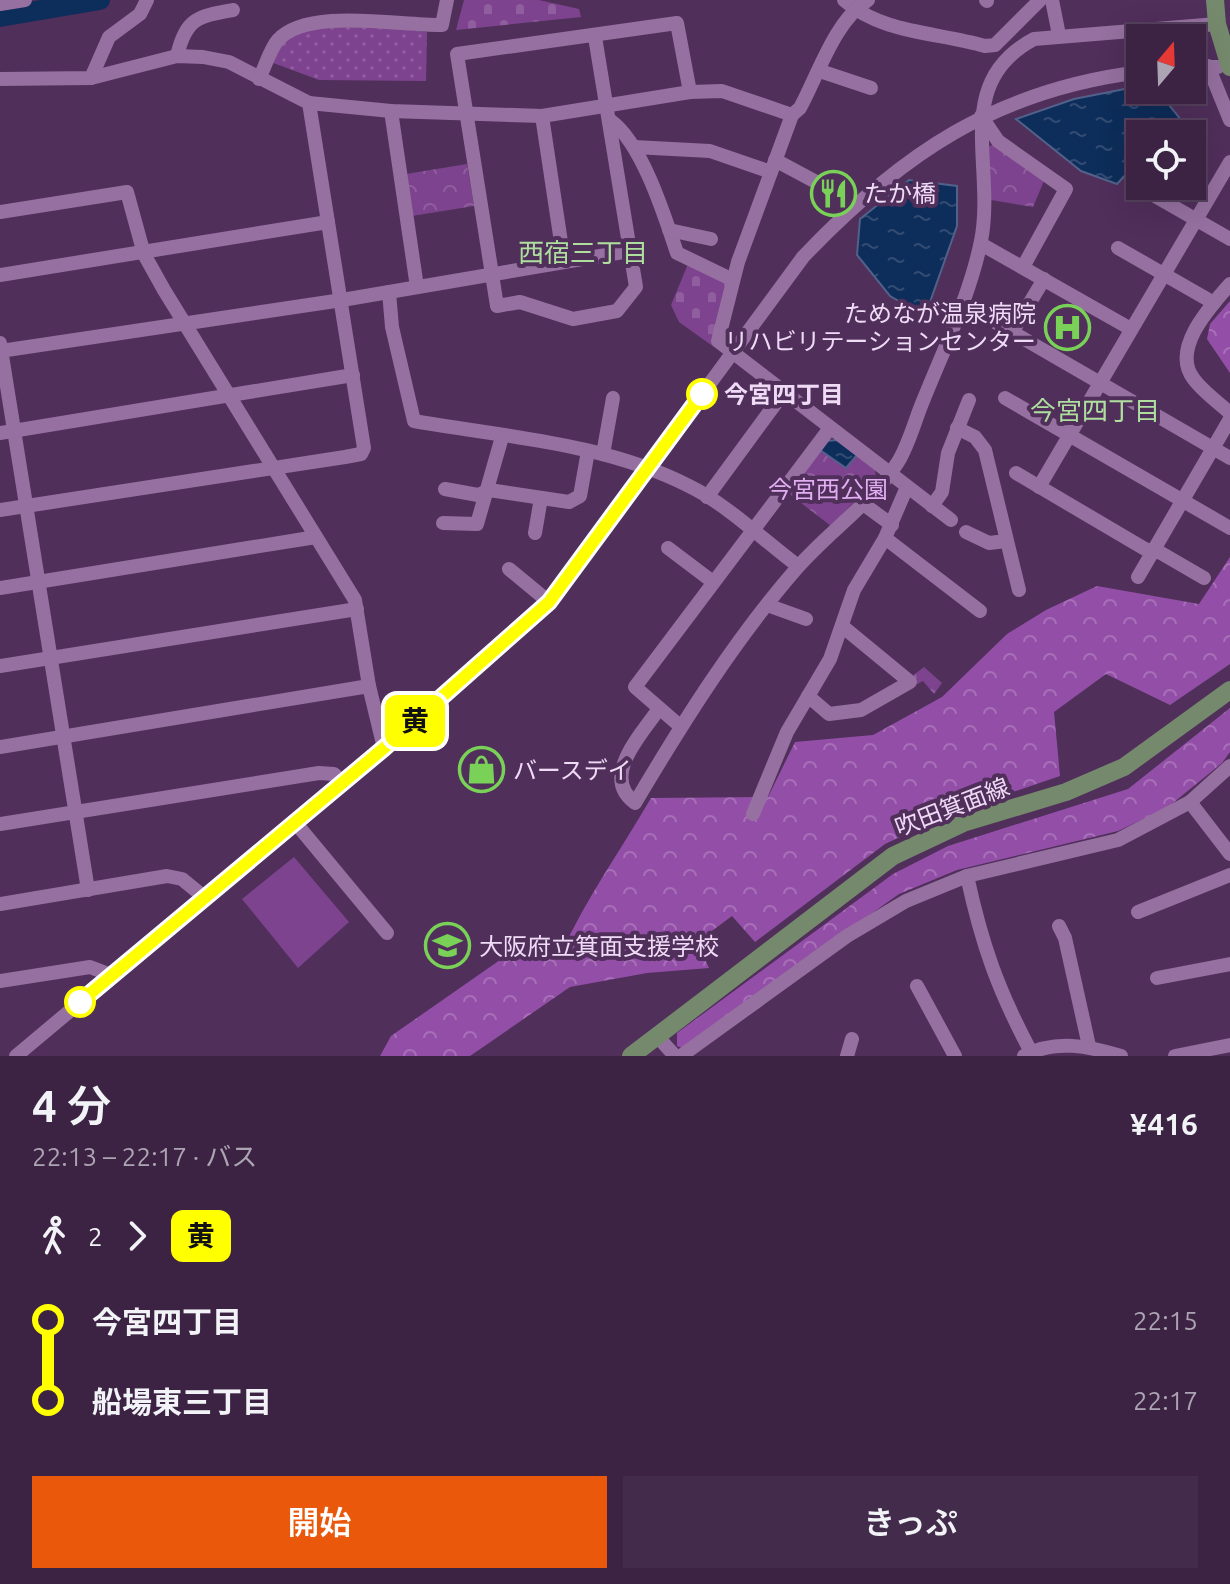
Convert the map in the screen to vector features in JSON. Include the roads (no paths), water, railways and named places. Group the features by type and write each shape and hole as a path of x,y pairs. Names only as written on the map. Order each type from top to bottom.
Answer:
{"main road":[{"path":"1215,0 1217,24 1230,67"},
{"name":"吹田箕面線","path":"631,1056 893,856 963,823 1066,792 1124,767 1230,690"}],"street":[{"path":"0,4 25,0"},
{"path":"91,78 107,40 140,14 147,0"},
{"path":"259,79 278,40 301,24 330,21 442,25 447,0"},
{"path":"850,5 868,0"},
{"path":"850,5 897,28 985,46 995,45 1040,0"},
{"path":"1052,0 1059,35"},
{"path":"850,5 820,71 800,108 792,115 733,280 718,341 951,520"},
{"path":"177,56 181,38 193,21 202,15 233,10"},
{"path":"595,37 636,287 617,311 573,319 520,302 497,306 457,54 595,37 677,23 690,92"},
{"path":"658,710 623,761 621,786 625,795 635,803 680,726 767,605 798,566 862,503 898,462 962,303 981,244 987,203 981,116 989,81 1000,64 1015,49 1034,39 1217,24"},
{"path":"0,79 91,78 177,56 229,62 309,103 391,111 542,116 690,92 722,91 792,115"},
{"path":"1230,67 1208,66 1230,120"},
{"path":"820,71 871,88"},
{"path":"16,1056 384,748 549,602 803,257 845,213 895,170 981,116 1064,87 1126,75"},
{"path":"0,510 363,452 342,300 309,103"},
{"path":"391,111 417,287"},
{"path":"542,116 564,262"},
{"path":"981,116 998,141 1066,189 1023,267"},
{"path":"611,121 621,128 634,147 677,253 733,280"},
{"path":"634,147 710,151 773,166 818,183"},
{"path":"1039,487 1230,162"},
{"path":"0,212 127,192 144,254 355,600 369,686 384,748"},
{"path":"1161,200 1230,239"},
{"path":"0,275 328,222"},
{"path":"669,230 711,239"},
{"path":"981,244 1131,329"},
{"path":"1118,248 1214,303"},
{"path":"88,890 26,506 7,432 0,348 342,300 629,251"},
{"path":"1013,331 1044,279"},
{"path":"1138,577 1230,416 1193,379 1187,367 1186,352 1214,303 1230,284"},
{"path":"389,292 392,327 414,421 603,454 647,468 707,497 798,566"},
{"path":"962,303 1230,458"},
{"path":"7,432 353,375"},
{"path":"707,497 784,392"},
{"path":"603,454 613,398"},
{"path":"1005,398 1230,528"},
{"path":"932,506 942,492 948,453 969,400"},
{"path":"680,726 635,687 830,428"},
{"path":"957,428 975,437 985,450 1019,590"},
{"path":"443,523 477,524 502,437"},
{"path":"445,489 478,495 489,490 569,502 580,496 588,451"},
{"path":"1016,473 1204,578"},
{"path":"753,814 787,732 830,659 854,590 889,532 907,487"},
{"path":"535,533 541,498"},
{"path":"862,503 889,532 980,611"},
{"path":"966,532 989,543 1006,541"},
{"path":"0,588 316,537"},
{"path":"668,548 713,582"},
{"path":"509,569 549,602"},
{"path":"767,605 806,619"},
{"path":"0,666 357,609"},
{"path":"808,696 829,714 861,710 910,682 842,626"},
{"path":"0,747 369,686"},
{"path":"681,1056 847,936 906,901 967,876 1118,840 1190,802 1230,766"},
{"path":"0,824 319,773 334,774 342,783"},
{"path":"1190,802 1230,854"},
{"path":"294,821 387,933"},
{"path":"1138,912 1230,875"},
{"path":"0,904 167,876 182,879 204,897"},
{"path":"967,876 982,943 1027,1054 1060,1045 1089,1046 1121,1056"},
{"path":"1059,926 1065,938 1089,1046"},
{"path":"1157,978 1230,964"},
{"path":"0,981 90,967 111,975"},
{"path":"917,986 955,1056"},
{"path":"657,1036 675,1056"},
{"path":"847,1056 852,1039"},
{"path":"1175,1056 1230,1045"}],"water":[{"path":"1126,89 1126,104 1168,104 1181,120 1126,120 1126,174 1117,184 1081,171 1016,119 1074,99"},
{"path":"909,180 957,186 957,226 925,316 890,296 857,255 860,219"},
{"path":"837,440 857,455 846,468 820,450 826,441"}],"waterway":[{"path":"68,0 69,5"},
{"path":"0,17 100,0"}],"place":[{"name":"たか橋","path":"833,193"},
{"name":"ためなが温泉病院 リハビリテーションセンター","path":"1067,327"},
{"name":"今宮四丁目","path":"702,394"},
{"name":"バースデイ","path":"482,770"},
{"name":"大阪府立箕面支援学校","path":"448,946"}],"district":[{"name":"西宿三丁目","path":"583,252"},
{"name":"今宮四丁目","path":"1095,410"}],"park label":[{"name":"今宮西公園","path":"828,489"}]}
